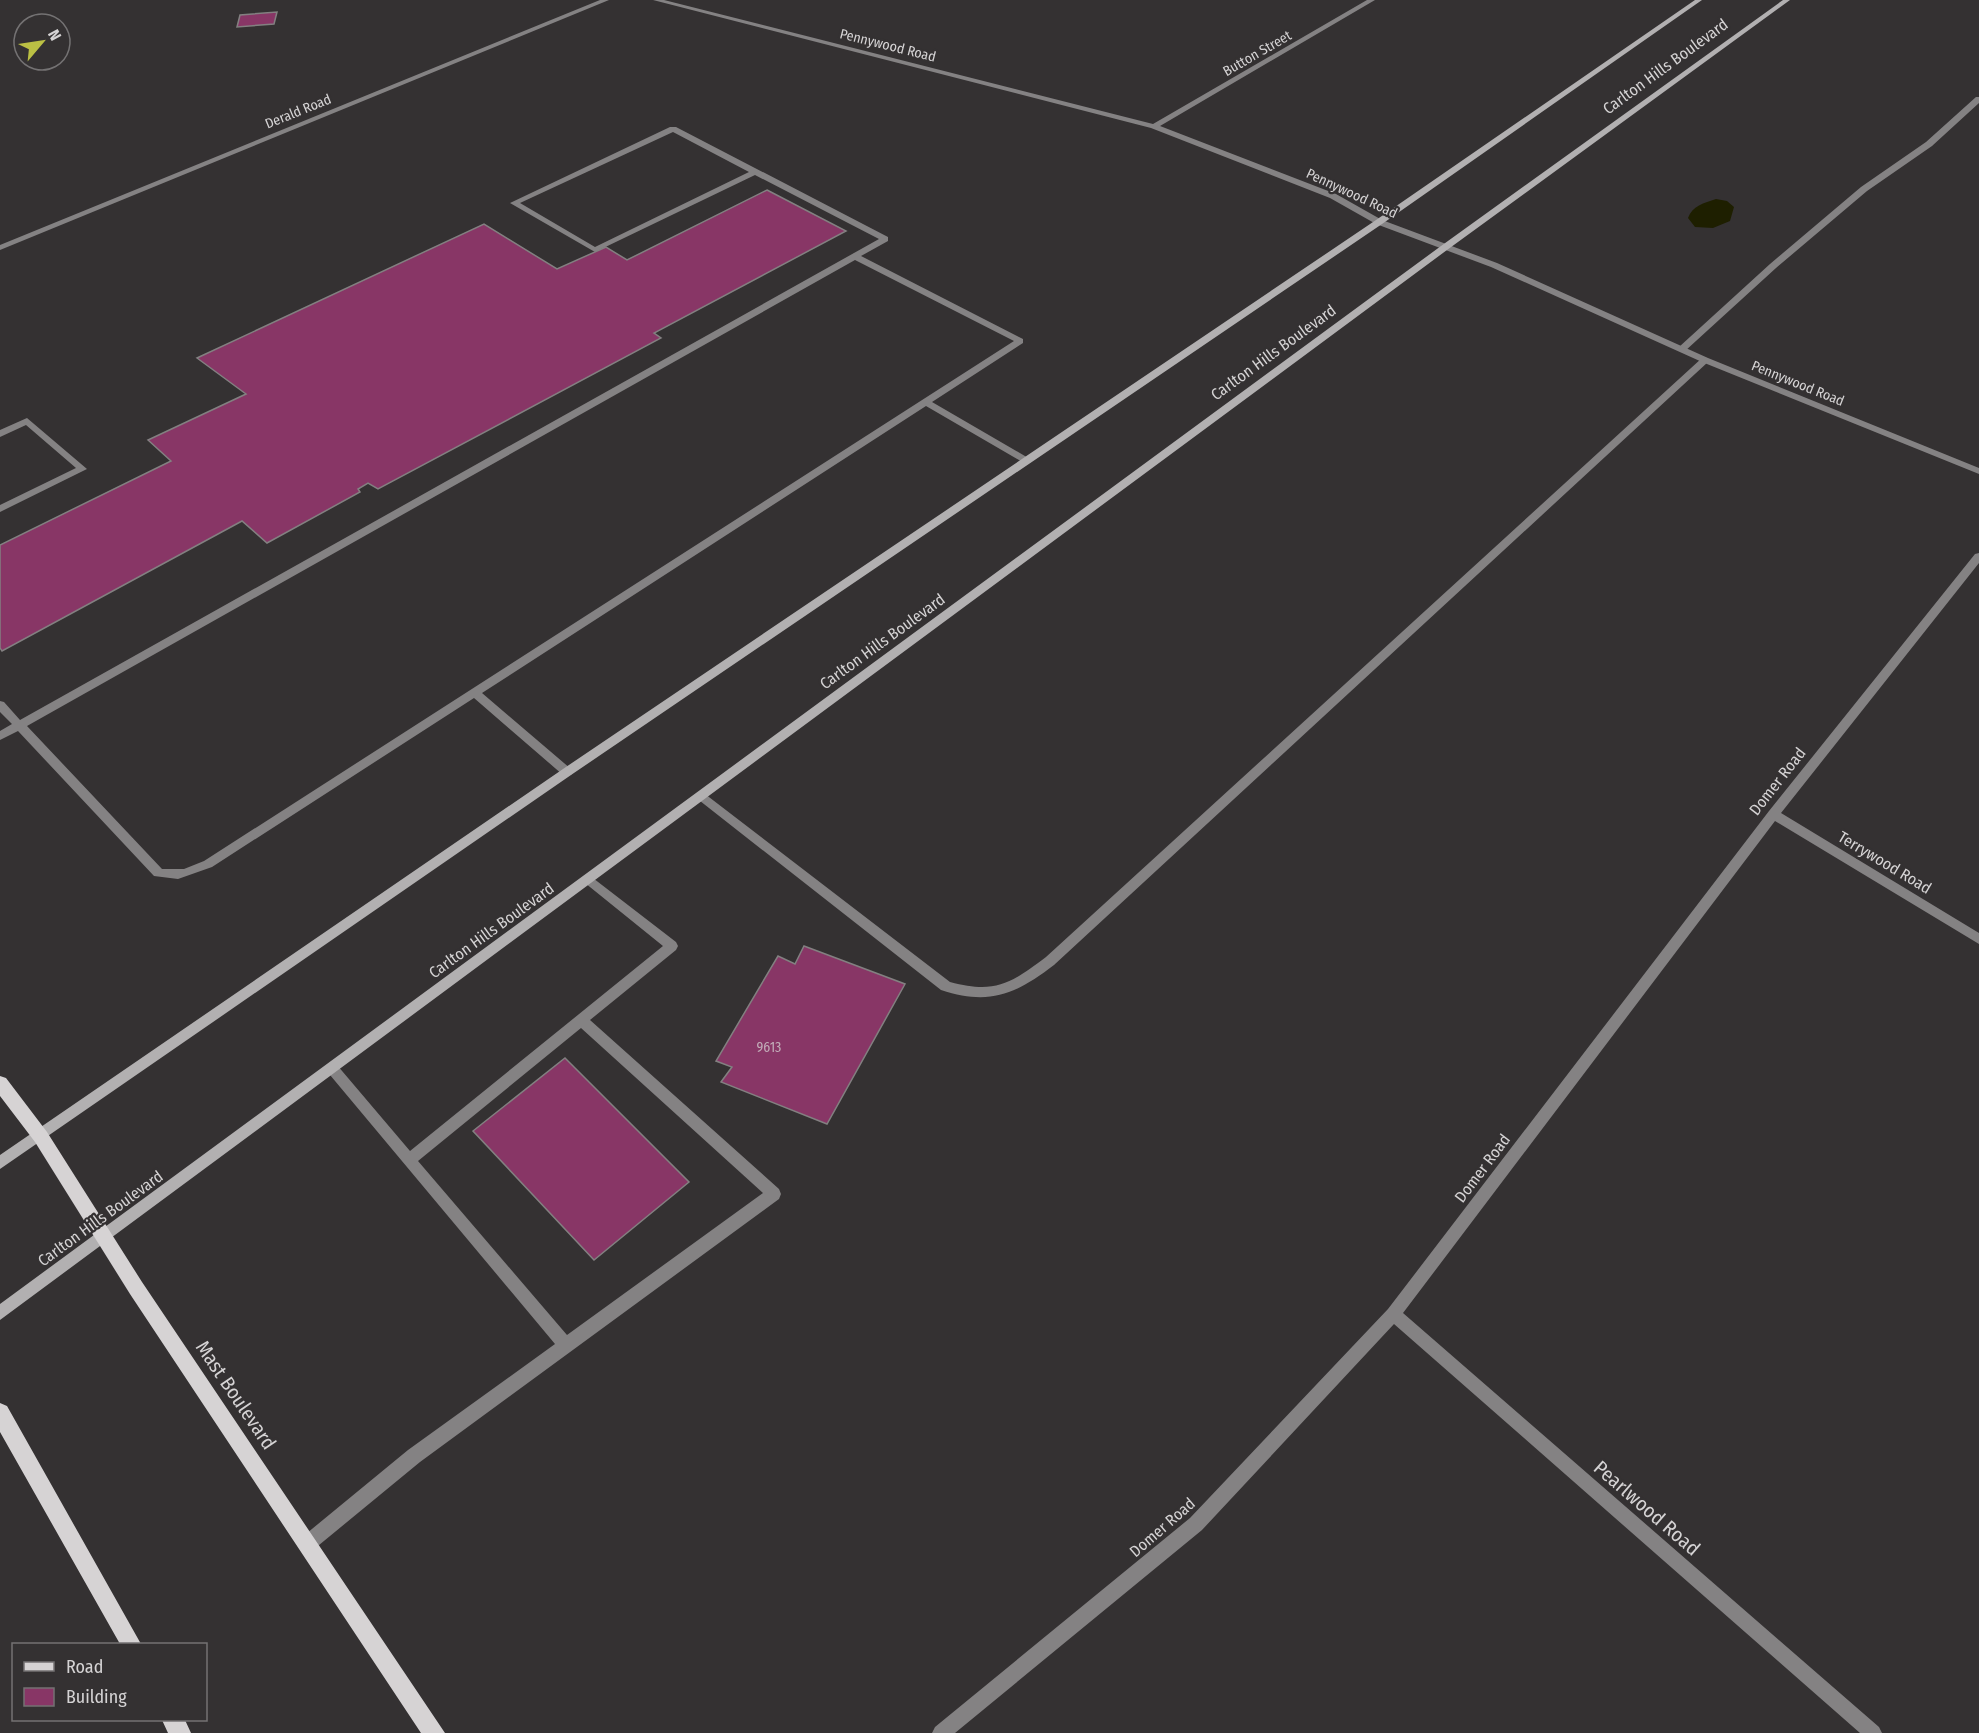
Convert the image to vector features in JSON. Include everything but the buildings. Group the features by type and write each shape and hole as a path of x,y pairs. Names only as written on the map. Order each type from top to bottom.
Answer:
{"main road":[{"name":"Mast Boulevard","path":"0,1083 41,1137 104,1238 434,1733"},
{"path":"0,1413 130,1643"}],"street":[{"name":"Derald Road","path":"0,248 606,0"},
{"name":"Pennywood Road","path":"656,0 1154,126 1333,196 1379,222 1494,266 1705,360 1979,471"},
{"name":"Button Street","path":"1154,126 1372,0"},
{"name":"Carlton Hills Boulevard","path":"0,1163 41,1137 567,772 1379,222 1699,0"},
{"name":"Carlton Hills Boulevard","path":"0,1313 1444,248 1786,0"},
{"path":"1682,349 1773,266 1864,189 1929,144 1979,99"},
{"path":"0,736 885,239 673,129 513,203 595,250 755,172"},
{"path":"0,705 158,873 169,876 184,875 208,864 1020,341 854,256"},
{"path":"701,797 946,986 972,994 989,994 1007,988 1027,978 1059,953 1705,360"},
{"path":"926,402 1027,461"},
{"path":"0,434 27,421 82,469 0,509"},
{"name":"Domer Road","path":"941,1733 1196,1524 1393,1314 1773,814 1979,556"},
{"path":"475,693 567,772"},
{"name":"Terrywood Road","path":"1773,814 1979,939"},
{"path":"409,1160 672,946 589,880"},
{"path":"307,1544 414,1456 774,1194 580,1019"},
{"path":"332,1070 566,1345"},
{"name":"Pearlwood Road","path":"1393,1314 1873,1733"}],"shaded area":[{"path":"1716,199 1727,201 1734,207 1730,221 1713,228 1695,227 1688,218 1692,211"}]}
